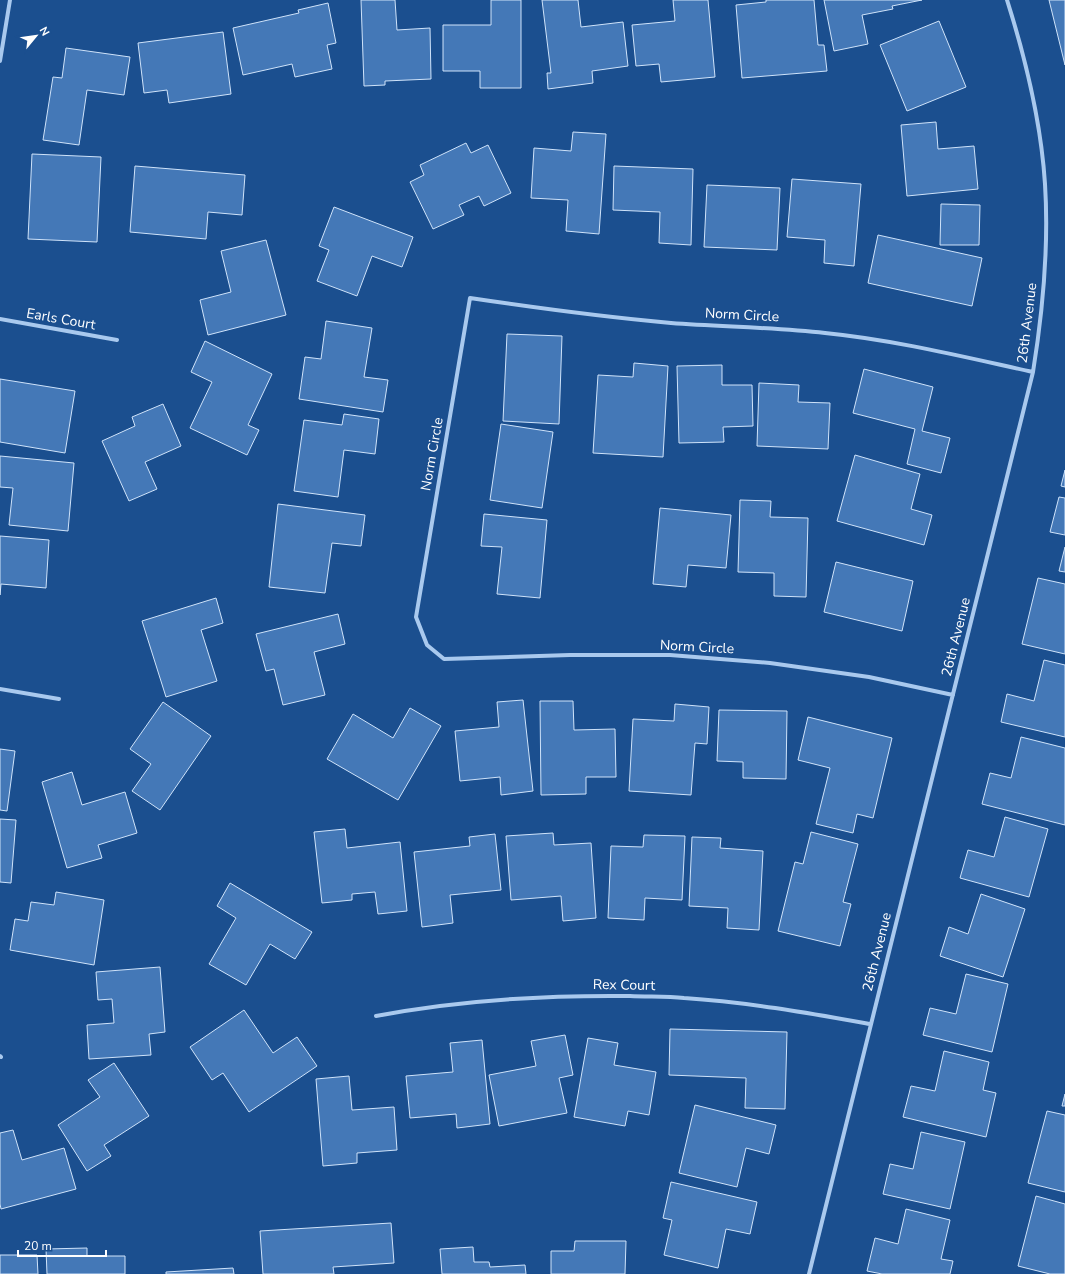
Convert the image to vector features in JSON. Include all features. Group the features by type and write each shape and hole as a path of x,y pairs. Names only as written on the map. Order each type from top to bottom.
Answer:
{"street":[{"path":"0,61 10,0"},
{"name":"26th Avenue","path":"809,1274 1033,372 1038,338 1045,261 1045,184 1037,120 1021,45 1007,0"},
{"name":"Norm Circle","path":"953,695 870,677 770,663 662,655 570,655 444,659 427,645 416,617 470,298 557,312 665,322 751,326 826,333 925,348 1033,372"},
{"name":"Earls Court","path":"0,319 117,340"},
{"path":"0,689 59,699"},
{"name":"Rex Court","path":"376,1016 406,1010 491,1000 577,995 699,999 769,1006 870,1024"}],"building":[{"path":"361,0 395,0 397,30 430,28 431,79 385,81 385,85 364,86"},
{"path":"491,0 521,0 521,88 480,88 480,71 443,71 443,25 491,25"},
{"path":"542,0 578,0 581,27 623,22 628,66 592,71 593,83 548,89 547,73 551,73"},
{"path":"673,0 708,0 715,77 661,82 659,64 636,66 632,25 675,21"},
{"path":"766,0 814,0 818,45 824,45 827,71 742,78 736,5 766,2"},
{"path":"824,0 922,0 892,6 893,9 862,15 868,44 834,51"},
{"path":"1049,0 1065,0 1065,65"},
{"path":"328,3 336,43 327,45 332,69 295,77 292,64 243,75 233,28 299,13 298,10"},
{"path":"939,21 966,87 907,111 880,45"},
{"path":"223,32 231,94 169,103 167,90 144,93 138,43"},
{"path":"66,48 130,57 124,95 87,90 79,145 43,140 53,77 62,78"},
{"path":"936,122 938,149 974,146 978,189 907,196 901,125"},
{"path":"573,132 606,134 599,234 566,231 568,200 531,198 534,148 571,151"},
{"path":"466,143 471,153 488,145 511,193 484,206 479,196 459,205 464,215 433,229 410,182 424,175 420,165"},
{"path":"32,154 101,157 97,242 28,239"},
{"path":"135,166 245,175 242,215 208,212 206,239 130,232"},
{"path":"614,166 693,169 691,245 659,243 660,212 613,210"},
{"path":"792,179 861,184 854,266 824,263 825,240 787,237"},
{"path":"707,185 780,188 777,250 704,247"},
{"path":"941,204 980,205 979,245 940,245"},
{"path":"334,207 413,237 402,267 372,256 357,296 317,281 329,250 319,246"},
{"path":"878,235 982,258 972,306 868,283"},
{"path":"266,240 286,315 208,335 200,300 231,292 221,251"},
{"path":"326,321 372,328 364,377 388,380 383,412 299,399 305,357 321,359"},
{"path":"507,334 562,336 559,424 503,421"},
{"path":"205,341 272,374 248,425 259,430 247,455 190,428 212,382 191,372"},
{"path":"634,363 668,366 663,457 593,453 598,375 633,377"},
{"path":"722,365 722,385 752,385 753,426 723,427 724,442 679,443 677,366"},
{"path":"864,369 933,387 922,431 950,438 941,473 907,464 915,429 853,413"},
{"path":"0,379 75,391 65,453 0,442"},
{"path":"759,383 799,385 798,402 830,403 828,449 757,446"},
{"path":"163,404 181,446 145,462 157,489 129,501 102,441 135,426 132,417"},
{"path":"344,414 379,419 375,454 344,450 338,497 294,491 304,420 342,425"},
{"path":"501,424 553,432 542,508 490,500"},
{"path":"855,455 920,474 911,509 932,515 924,545 837,521"},
{"path":"0,456 74,463 68,531 9,525 13,488 0,487"},
{"path":"1065,470 1065,487 1061,486"},
{"path":"1059,497 1065,498 1065,535 1050,532"},
{"path":"740,500 771,501 770,517 808,518 806,597 774,596 774,573 738,572"},
{"path":"278,504 365,515 361,546 332,543 325,593 269,587"},
{"path":"660,508 731,515 726,568 688,565 686,587 653,584"},
{"path":"484,514 547,520 540,598 497,594 502,547 481,546"},
{"path":"0,536 49,540 46,588 1,584 0,595"},
{"path":"1065,547 1065,572 1059,571"},
{"path":"836,562 913,581 902,631 824,612"},
{"path":"1038,578 1065,584 1065,654 1022,644"},
{"path":"216,598 223,623 201,630 217,681 166,697 142,621"},
{"path":"338,614 345,644 314,652 325,695 283,705 274,669 266,671 256,634"},
{"path":"1044,660 1065,665 1065,737 1001,722 1007,694 1034,701"},
{"path":"523,700 533,791 501,795 500,777 460,781 455,731 499,727 497,702"},
{"path":"540,701 573,701 574,730 615,729 616,777 586,777 586,794 541,795"},
{"path":"163,702 211,736 160,810 132,791 151,764 130,749"},
{"path":"675,704 709,707 707,744 695,743 691,795 629,791 633,719 674,721"},
{"path":"410,708 441,726 398,800 327,759 353,714 393,738"},
{"path":"719,710 787,711 786,779 743,778 743,762 717,761"},
{"path":"808,717 892,738 873,818 857,814 853,833 816,824 830,768 798,760"},
{"path":"1021,737 1065,748 1065,825 982,804 990,773 1011,778"},
{"path":"0,749 15,751 7,811 0,810"},
{"path":"72,772 82,805 125,792 137,833 98,845 102,858 67,868 42,782"},
{"path":"1005,817 1048,829 1029,897 960,878 968,850 994,857"},
{"path":"0,819 16,820 11,883 0,882"},
{"path":"345,829 347,848 400,842 407,911 378,914 375,892 352,894 352,900 322,903 314,832"},
{"path":"811,832 858,844 843,902 851,904 840,946 778,931 795,862 803,864"},
{"path":"553,833 554,845 591,843 596,918 563,921 561,896 511,900 506,836"},
{"path":"495,834 501,890 450,895 453,923 422,927 414,852 470,846 469,837"},
{"path":"644,835 685,836 682,900 645,898 644,920 608,918 611,846 643,847"},
{"path":"692,837 721,838 720,848 763,851 759,930 727,928 728,908 689,906"},
{"path":"230,883 312,932 295,959 270,944 246,985 209,964 236,918 217,906"},
{"path":"56,892 104,900 94,965 10,950 15,919 28,921 31,902 54,905"},
{"path":"981,894 1025,909 1003,977 940,956 949,927 968,934"},
{"path":"160,967 165,1032 149,1034 151,1055 89,1059 87,1025 114,1023 112,999 98,1000 96,972"},
{"path":"966,974 1008,984 992,1052 923,1035 930,1008 956,1014"},
{"path":"244,1010 273,1053 297,1037 317,1066 249,1112 223,1073 212,1080 190,1047"},
{"path":"670,1029 787,1032 785,1109 745,1108 746,1078 669,1075"},
{"path":"565,1035 573,1075 559,1078 567,1113 499,1126 489,1075 536,1066 531,1041"},
{"path":"588,1038 618,1043 614,1065 656,1072 649,1115 628,1111 625,1126 574,1117"},
{"path":"482,1040 490,1124 457,1128 456,1114 410,1118 406,1076 453,1072 450,1043"},
{"path":"944,1051 989,1062 983,1090 996,1093 986,1137 903,1117 911,1086 935,1091"},
{"path":"114,1063 149,1116 104,1145 111,1156 87,1171 58,1125 100,1097 88,1080"},
{"path":"349,1076 352,1110 394,1107 397,1150 357,1153 357,1163 323,1166 316,1079"},
{"path":"1065,1094 1065,1106 1062,1106"},
{"path":"695,1105 776,1125 769,1154 746,1148 737,1187 679,1173"},
{"path":"1047,1111 1065,1115 1065,1192 1028,1183"},
{"path":"13,1130 22,1160 64,1148 76,1189 1,1209 0,1133"},
{"path":"921,1132 965,1142 950,1209 883,1194 890,1164 913,1169"},
{"path":"671,1182 757,1202 750,1234 726,1229 718,1268 664,1255 672,1220 663,1218"},
{"path":"1036,1196 1065,1204 1065,1274 1050,1274 1018,1266"},
{"path":"906,1209 950,1220 941,1259 953,1261 950,1274 882,1274 867,1271 875,1238 898,1244"},
{"path":"391,1223 394,1263 333,1267 334,1274 263,1274 260,1231"},
{"path":"575,1241 626,1241 625,1274 551,1274 551,1251 574,1251"},
{"path":"473,1247 474,1262 489,1262 490,1267 525,1265 526,1274 442,1274 440,1249"},
{"path":"87,1248 87,1256 125,1256 125,1274 47,1274 46,1249"},
{"path":"0,1255 37,1255 38,1274 0,1274"},
{"path":"233,1268 234,1274 166,1274 166,1272"}]}
